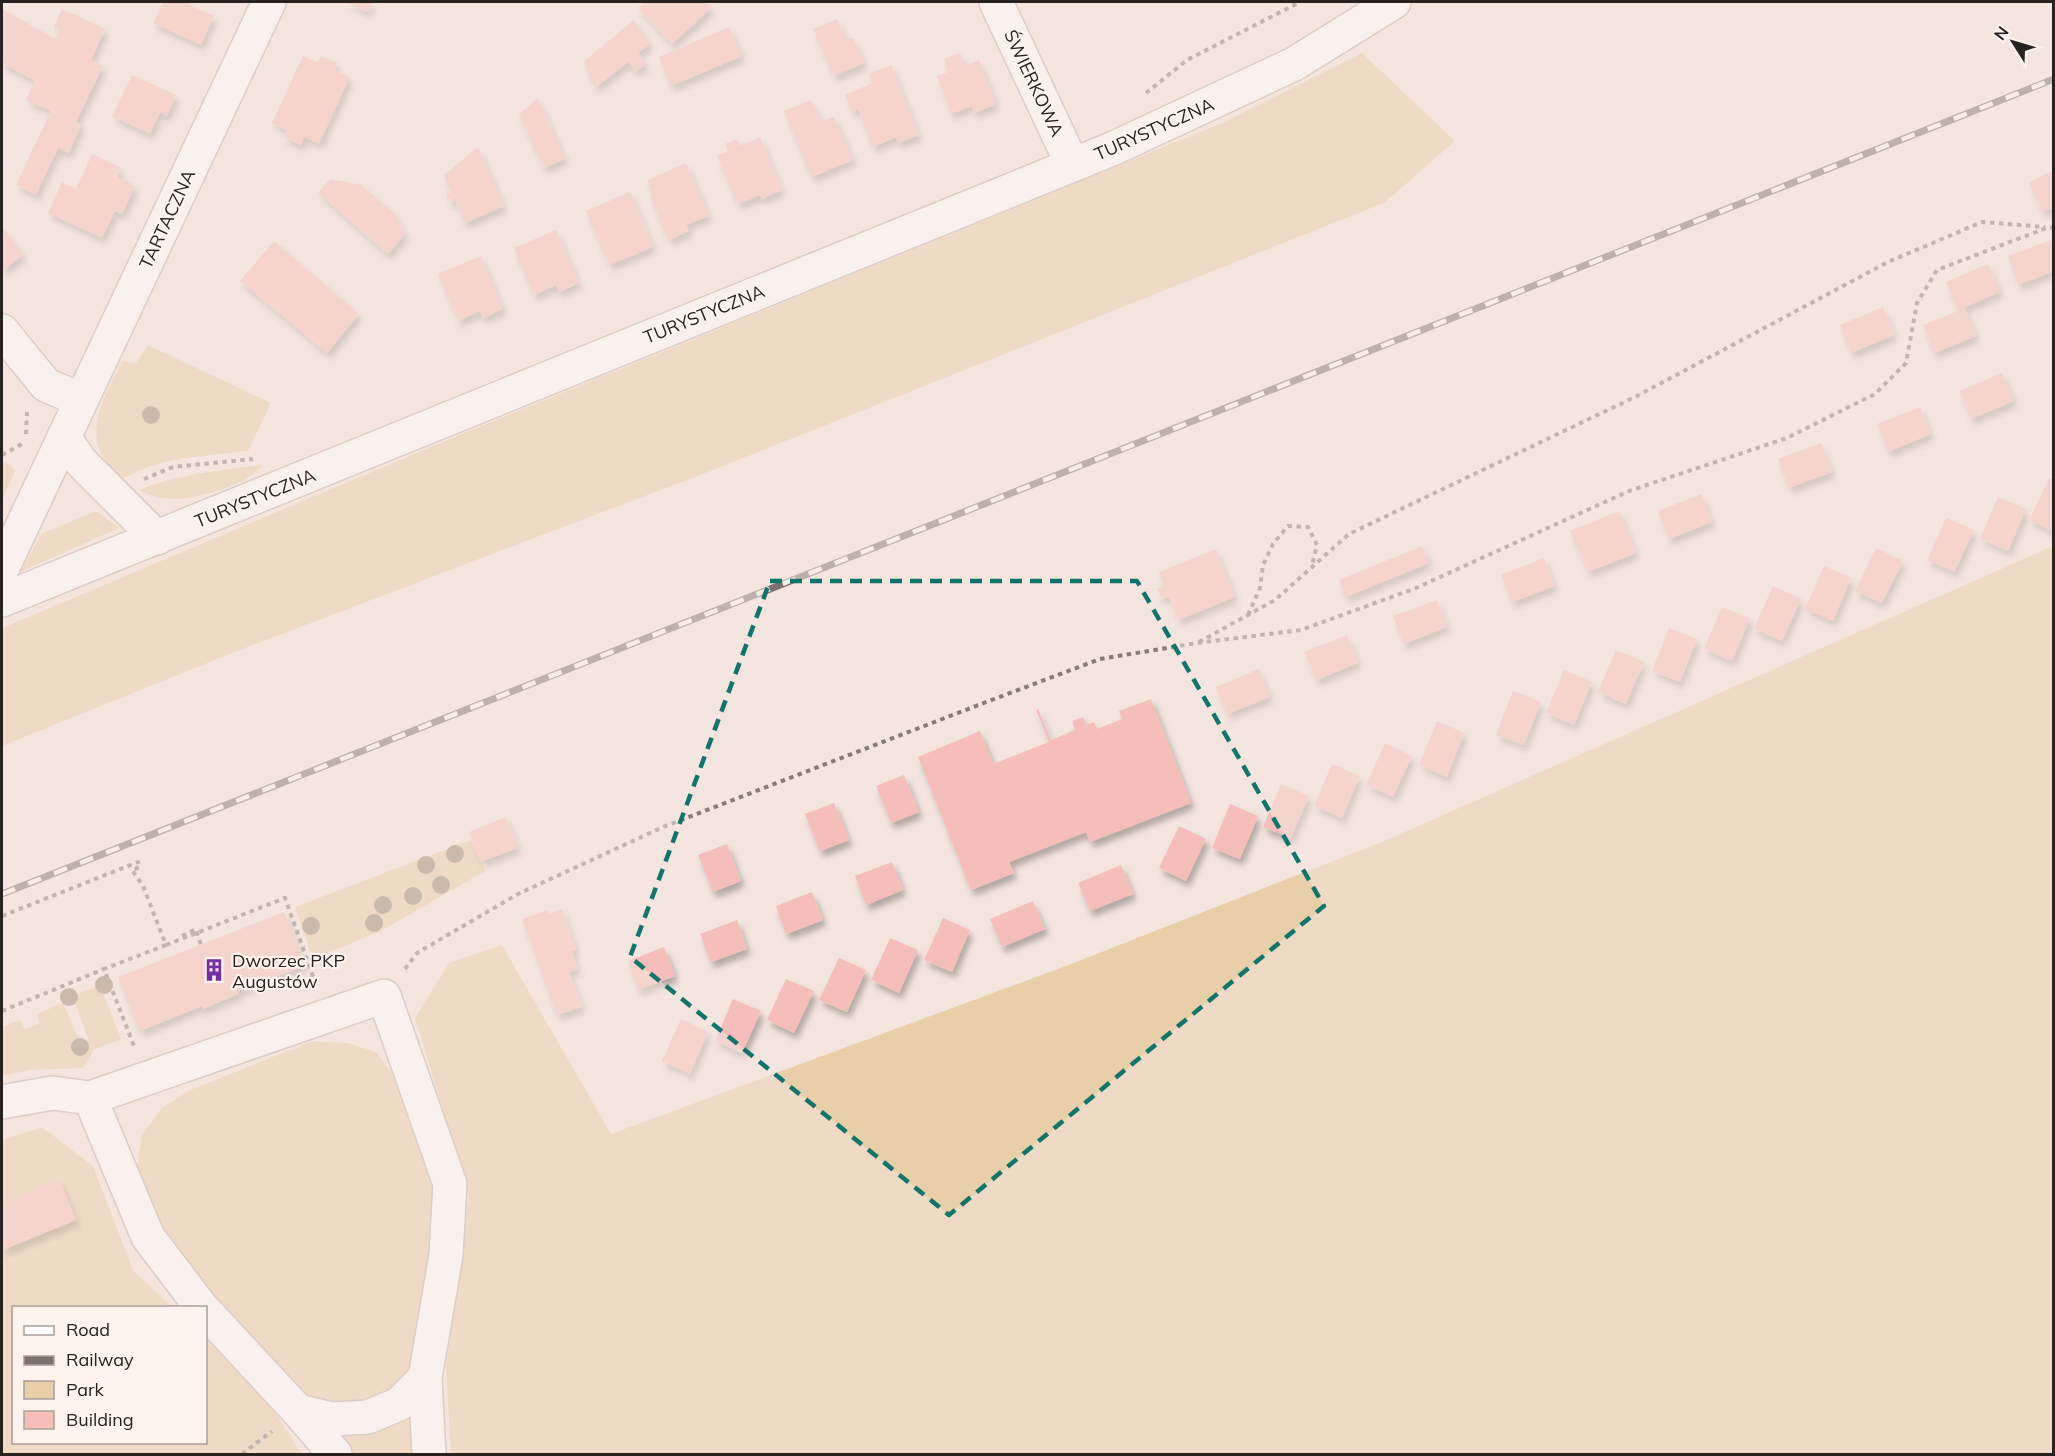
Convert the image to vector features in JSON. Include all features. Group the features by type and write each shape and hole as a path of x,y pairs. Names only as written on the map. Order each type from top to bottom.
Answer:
{"street":[{"name":"TARTACZNA","path":"2,569 269,2"},
{"name":"ŚWIERKOWA","path":"996,2 1072,164"},
{"name":"TURYSTYCZNA","path":"2,600 1112,149 1294,64 1394,2"},
{"path":"2,331 46,385 81,400"},
{"path":"64,437 81,462 157,538"},
{"path":"2,1102 52,1094 90,1098 384,996 450,1184 446,1256 425,1378 429,1455"},
{"path":"90,1098 148,1237 200,1306"},
{"path":"207,1313 298,1411 334,1455"},
{"path":"298,1411 332,1419 368,1417 399,1404 425,1378"}],"path":[{"path":"1139,99 1187,60 1300,2"},
{"path":"1197,643 1275,600 1348,534 1635,397 1888,262 1982,222 2051,227"},
{"path":"384,996 417,953 518,894 663,827 1100,659 1197,643 1301,630 1416,588 1629,491 1787,438 1875,394 1906,363 1917,303 1937,270 2051,227"},
{"path":"24,453 26,405"},
{"path":"2,455 26,443"},
{"path":"111,493 173,466 255,459"},
{"path":"1247,615 1260,588 1263,566 1273,544 1288,526 1308,526 1317,545 1312,566"},
{"path":"2,916 138,862 140,867 132,870 143,886 166,945"},
{"path":"2,1011 285,898 309,964"},
{"path":"166,945 196,929 201,945"},
{"path":"104,969 130,1035"}],"highlighted area":[{"path":"770,581 1137,581 1324,906 949,1215 630,957"}],"green space":[{"path":"1362,53 1455,141 1384,203 708,472 232,653 2,746 2,628 464,433 1222,123"},
{"path":"148,345 271,403 248,451 184,458 150,466 121,479 103,457 96,432 97,420 105,396 122,361 136,363"},
{"path":"2,462 9,463 15,471 2,500"},
{"path":"262,466 246,479 196,496 175,499 139,490 183,477"},
{"path":"96,511 119,528 20,572 41,534"},
{"path":"2053,546 2053,1454 451,1454 446,1367 469,1195 415,1018 449,963 502,945 611,1134 1066,966 1384,841"},
{"path":"471,840 485,871 381,931 313,959 295,907"},
{"path":"100,985 121,1039 94,1050 83,1068 31,1070 2,1076 2,1027 20,1020 25,1029 40,1023 37,1014 63,1003 80,1042 89,1040 72,996"},
{"path":"313,1041 348,1043 376,1052 391,1072 434,1186 429,1454 339,1454 178,1256 150,1208 137,1169 142,1135 162,1108 190,1090"},
{"path":"42,1127 93,1166 133,1270 171,1306 12,1306 12,1444 207,1444 207,1341 264,1396 302,1454 2,1454 2,1140"}],"building":[{"path":"163,2 190,2 189,5 214,16 201,45 153,23"},
{"path":"345,2 372,2 368,12"},
{"path":"645,2 705,2 711,8 672,44 638,8"},
{"path":"2,9 55,39 59,29 54,27 62,9 105,29 91,60 103,66 76,122 81,125 69,153 58,148 36,195 16,185 51,111 26,100 35,81 2,63"},
{"path":"837,19 847,41 853,38 864,63 834,76 813,29"},
{"path":"634,20 650,44 638,53 646,64 636,72 628,62 595,88 584,61"},
{"path":"729,27 742,56 671,86 659,57"},
{"path":"960,53 965,66 979,60 996,104 974,113 972,106 951,114 937,76 948,72 944,59"},
{"path":"303,56 318,63 321,56 337,63 334,70 350,77 319,144 304,137 301,145 284,137 287,130 272,123"},
{"path":"891,65 919,135 898,143 896,137 873,147 858,109 852,112 845,95 872,83 869,74"},
{"path":"132,75 176,95 167,116 160,112 150,134 112,116"},
{"path":"538,98 565,159 544,168 519,114"},
{"path":"811,100 821,122 834,117 853,160 812,177 784,111"},
{"path":"760,137 782,190 762,199 760,195 738,204 717,156 728,151 725,144 736,139 740,146"},
{"path":"478,147 504,206 465,223 455,200 450,202 446,194 451,192 444,175"},
{"path":"92,154 121,168 117,177 135,186 122,214 115,211 102,238 48,213 62,182 76,189"},
{"path":"686,163 709,216 686,225 689,231 669,240 650,196 653,194 647,180"},
{"path":"2054,170 2054,207 2043,212 2029,183"},
{"path":"330,179 361,185 394,213 405,234 388,254 318,193"},
{"path":"630,192 653,247 609,265 586,211"},
{"path":"2,226 23,255 2,271"},
{"path":"556,230 579,283 559,292 556,285 534,295 514,248"},
{"path":"2051,240 2054,246 2054,271 2018,285 2008,256"},
{"path":"274,241 359,314 327,353 240,281"},
{"path":"481,256 503,309 483,318 480,311 458,321 438,274"},
{"path":"1988,264 2000,292 1958,310 1946,282"},
{"path":"1883,307 1894,335 1851,353 1840,325"},
{"path":"1965,308 1976,336 1934,353 1923,325"},
{"path":"2002,373 2014,401 1971,419 1959,391"},
{"path":"1920,407 1931,434 1888,452 1877,424"},
{"path":"1821,443 1832,472 1789,488 1778,459"},
{"path":"2049,478 2054,480 2054,532 2029,520"},
{"path":"1701,494 1712,522 1669,539 1658,511"},
{"path":"1998,497 2026,509 2008,551 1980,539"},
{"path":"1619,511 1636,553 1588,572 1570,531"},
{"path":"1946,518 1974,530 1954,572 1927,560"},
{"path":"1422,546 1429,563 1346,597 1339,580"},
{"path":"1876,548 1903,561 1882,603 1855,591"},
{"path":"1216,549 1235,597 1178,620 1169,597 1162,599 1157,589 1164,586 1159,572"},
{"path":"1544,558 1555,586 1512,602 1501,575"},
{"path":"1824,566 1851,578 1833,621 1805,609"},
{"path":"1773,586 1801,599 1782,641 1754,629"},
{"path":"1437,600 1447,627 1404,644 1393,616"},
{"path":"1722,607 1750,618 1732,661 1704,649"},
{"path":"1669,628 1697,639 1680,682 1652,671"},
{"path":"1347,635 1358,663 1316,680 1304,652"},
{"path":"1616,650 1644,662 1626,704 1598,692"},
{"path":"1259,669 1270,697 1227,714 1216,687"},
{"path":"1564,670 1592,682 1574,725 1546,713"},
{"path":"1513,691 1541,702 1524,745 1496,735"},
{"path":"1151,699 1191,803 1090,842 1086,832 1009,862 1014,873 971,890 918,757 980,731 993,764 1049,742 1036,710 1038,709 1051,740 1075,730 1072,721 1083,717 1086,725 1094,722 1097,729 1122,719 1119,711"},
{"path":"1437,721 1464,733 1447,777 1419,765"},
{"path":"1385,743 1412,756 1393,797 1366,785"},
{"path":"1332,764 1360,776 1342,818 1314,806"},
{"path":"904,775 919,812 891,823 876,786"},
{"path":"1281,784 1309,796 1291,838 1263,827"},
{"path":"834,803 849,840 820,851 805,814"},
{"path":"1230,804 1258,816 1240,859 1212,848"},
{"path":"506,817 518,848 480,862 469,832"},
{"path":"1179,826 1206,839 1186,881 1159,868"},
{"path":"727,844 741,881 713,892 698,855"},
{"path":"892,862 903,890 866,905 855,876"},
{"path":"1121,865 1133,894 1090,911 1078,883"},
{"path":"812,892 823,920 786,934 776,906"},
{"path":"1033,901 1045,929 1002,947 990,919"},
{"path":"562,909 576,950 572,951 578,969 569,972 582,1007 557,1015 522,919 548,910 549,914"},
{"name":"Dworzec PKP Augustów","path":"284,912 305,966 238,991 239,994 203,1009 202,1006 140,1031 118,977"},
{"path":"943,918 970,930 952,972 924,960"},
{"path":"737,920 747,949 711,962 700,934"},
{"path":"890,938 918,950 899,993 871,980"},
{"path":"664,947 675,976 638,990 628,961"},
{"path":"839,958 866,970 847,1012 819,1000"},
{"path":"786,979 814,991 794,1033 767,1020"},
{"path":"733,999 761,1011 742,1053 715,1041"},
{"path":"681,1019 708,1032 690,1074 662,1061"},
{"path":"59,1179 76,1220 3,1250 2,1202"}],"railway":[{"path":"2,894 2054,79"}],"place":[{"name":"Dworzec PKP Augustów","path":"214,970"}]}
